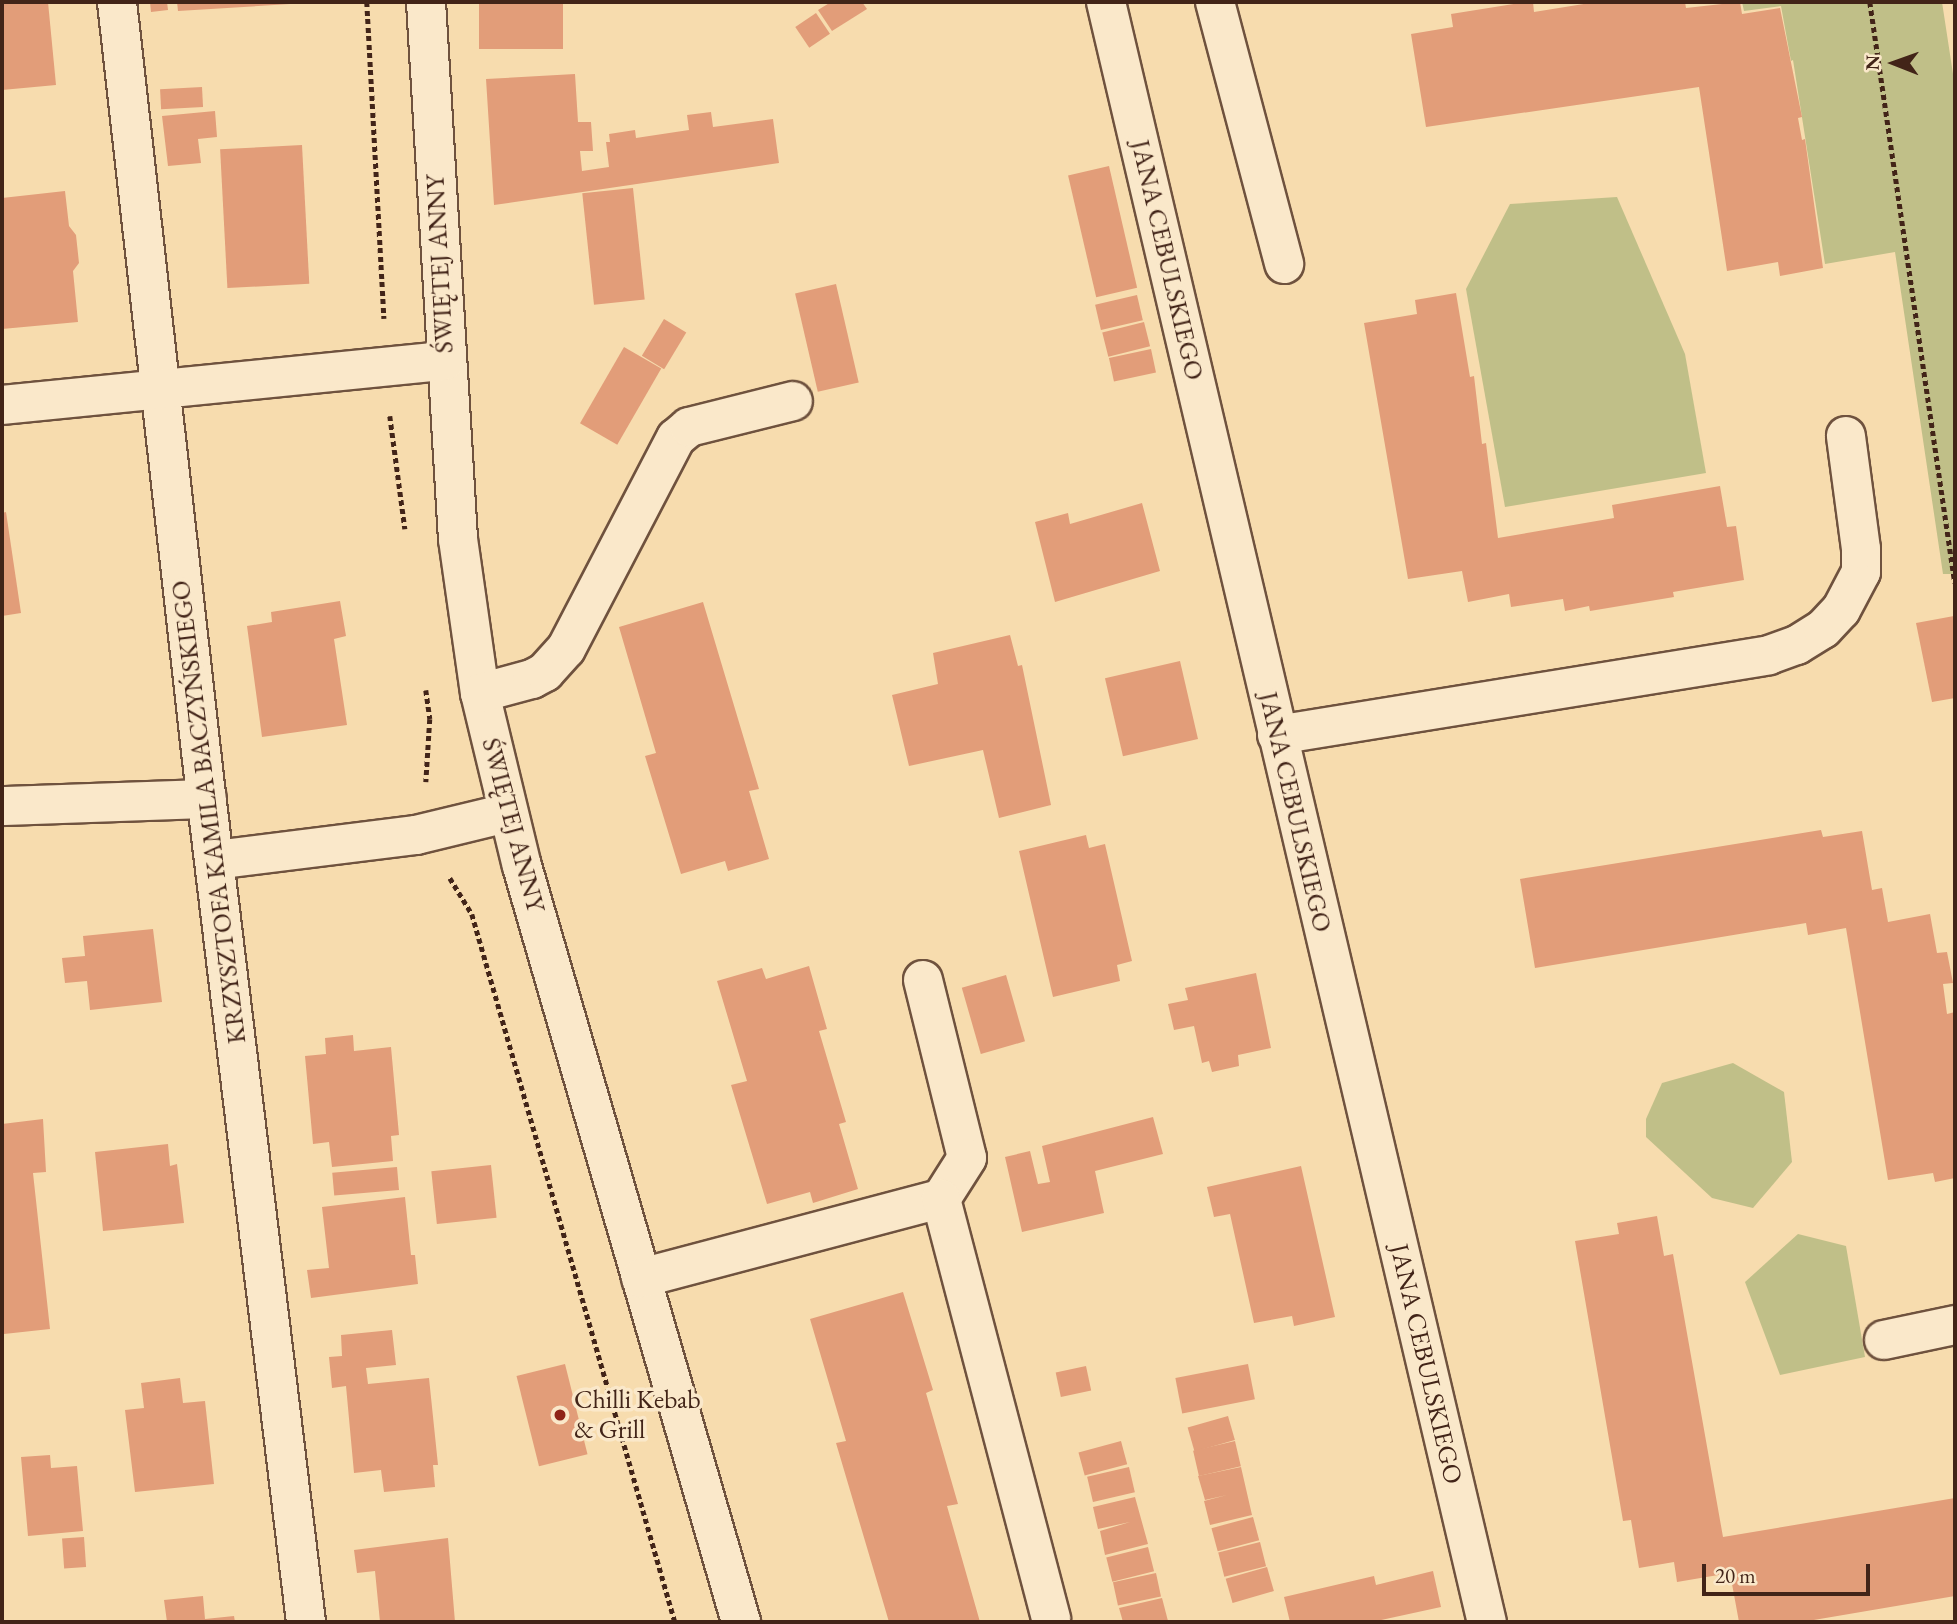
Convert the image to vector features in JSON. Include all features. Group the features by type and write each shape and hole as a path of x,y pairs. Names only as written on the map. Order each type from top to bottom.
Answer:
{"street":[{"name":"KRZYSZTOFA KAMILA BACZYŃSKIEGO","path":"117,2 159,391 306,1622"},
{"name":"ŚWIĘTEJ ANNY","path":"426,2 445,361 458,539 480,693 507,813 741,1622"},
{"path":"1215,2 1284,264"},
{"name":"JANA CEBULSKIEGO","path":"1109,13 1487,1622"},
{"path":"2,405 445,361"},
{"path":"480,693 532,679 545,672 566,649 676,438 689,427 793,401"},
{"path":"1277,735 1757,657 1797,645 1823,629 1841,610 1861,572 1861,549 1846,436"},
{"path":"2,806 207,799"},
{"path":"215,860 416,835 507,813"},
{"path":"641,1278 942,1199 967,1158 923,980"},
{"path":"942,1199 1051,1619"},
{"path":"1884,1340 1955,1325"}],"path":[{"path":"367,2 384,331"},
{"path":"1870,2 1955,583"},
{"path":"389,411 405,532"},
{"path":"425,679 430,719 426,785"},
{"path":"447,873 472,914 675,1622"}],"shaded area":[{"path":"1742,2 1942,2 1955,87 1955,574 1943,574 1895,252 1825,264 1793,60 1791,61 1781,6 1744,11"},
{"path":"1617,197 1685,354 1706,473 1505,507 1466,289 1510,204"},
{"path":"1733,1063 1784,1092 1792,1162 1753,1208 1712,1198 1646,1137 1646,1119 1662,1083"},
{"path":"1798,1234 1846,1246 1865,1357 1780,1375 1745,1282"}],"building":[{"path":"48,2 56,85 2,90 2,4"},
{"path":"150,2 167,2 168,10 151,12"},
{"path":"177,2 290,2 290,4 178,11"},
{"path":"479,2 563,2 563,49 479,49"},
{"path":"831,2 862,2 867,9 832,31 818,10"},
{"path":"1533,2 1534,12 1596,2 1685,2 1686,8 1740,2 1742,14 1780,8 1802,117 1798,118 1802,140 1805,139 1823,268 1780,276 1778,262 1727,271 1699,87 1426,127 1411,34 1453,27 1451,14"},
{"path":"816,13 830,34 809,48 795,27"},
{"path":"575,74 578,122 591,122 593,151 580,151 582,171 609,167 606,142 610,142 609,134 635,130 636,138 689,130 687,115 711,112 713,127 773,119 779,163 494,205 486,79"},
{"path":"202,87 203,107 161,109 160,89"},
{"path":"215,111 217,137 198,139 201,163 168,166 162,116"},
{"path":"302,145 309,284 227,288 220,149"},
{"path":"1109,166 1137,288 1096,297 1068,175"},
{"path":"633,188 645,299 594,305 582,193"},
{"path":"65,191 69,226 76,235 79,263 73,271 78,322 2,329 2,198"},
{"path":"836,284 859,382 818,392 795,293"},
{"path":"1456,293 1470,377 1474,376 1482,444 1486,443 1498,538 1614,518 1612,505 1720,486 1727,527 1736,526 1744,580 1673,592 1674,597 1590,611 1589,606 1565,611 1563,599 1511,607 1509,594 1468,602 1462,571 1408,579 1364,323 1417,314 1415,300"},
{"path":"1137,295 1143,320 1101,330 1095,305"},
{"path":"664,319 686,332 664,369 642,356"},
{"path":"1144,322 1150,346 1108,357 1102,332"},
{"path":"624,347 661,368 617,445 580,423"},
{"path":"1151,349 1156,372 1114,381 1109,358"},
{"path":"1142,503 1160,571 1055,602 1035,522 1068,513 1070,524"},
{"path":"6,512 21,613 2,616 2,513"},
{"path":"340,601 346,636 334,639 347,725 262,737 247,626 272,622 271,612"},
{"path":"703,602 759,789 749,791 769,859 728,871 725,861 681,874 645,756 656,753 619,627"},
{"path":"1954,616 1955,698 1932,702 1916,623"},
{"path":"1010,635 1018,666 1022,665 1051,805 999,818 983,750 909,766 892,695 938,684 933,653"},
{"path":"1180,661 1198,739 1123,756 1105,678"},
{"path":"1821,830 1823,837 1862,831 1872,890 1882,888 1888,922 1930,914 1937,953 1947,952 1953,983 1943,984 1947,1014 1955,1012 1955,1178 1935,1182 1933,1173 1888,1180 1846,928 1808,935 1806,923 1535,968 1520,879"},
{"path":"1086,835 1089,848 1105,844 1132,961 1117,965 1120,981 1053,997 1019,851"},
{"path":"153,929 162,1002 90,1010 87,981 65,983 62,958 85,956 83,936"},
{"path":"809,966 827,1029 819,1031 846,1122 839,1124 858,1189 813,1203 810,1192 767,1204 731,1085 747,1081 717,981 762,968 766,979"},
{"path":"1256,973 1271,1048 1238,1055 1239,1066 1212,1072 1209,1061 1202,1063 1194,1026 1174,1030 1168,1004 1188,1000 1185,988"},
{"path":"1006,975 1025,1041 981,1054 962,988"},
{"path":"353,1035 354,1051 391,1047 399,1135 391,1136 393,1161 332,1167 329,1142 313,1144 305,1056 326,1054 325,1038"},
{"path":"1153,1117 1163,1154 1095,1171 1104,1213 1022,1232 1005,1157 1030,1151 1038,1184 1050,1182 1042,1146"},
{"path":"43,1119 46,1172 33,1173 50,1329 4,1334 2,1124"},
{"path":"168,1144 170,1166 177,1164 184,1223 103,1231 95,1152"},
{"path":"491,1165 497,1218 437,1224 431,1171"},
{"path":"1301,1166 1335,1317 1294,1326 1292,1316 1254,1323 1230,1214 1214,1217 1207,1187"},
{"path":"397,1167 399,1190 334,1196 332,1173"},
{"path":"405,1197 411,1255 415,1255 418,1284 311,1298 307,1270 329,1268 322,1207"},
{"path":"1657,1216 1664,1256 1673,1254 1723,1537 1955,1498 1955,1596 1802,1622 1739,1622 1730,1573 1677,1582 1674,1562 1639,1568 1631,1520 1623,1521 1575,1241 1619,1234 1617,1223"},
{"path":"903,1292 933,1390 926,1393 958,1504 947,1506 980,1622 889,1622 836,1443 846,1441 810,1319"},
{"path":"392,1330 396,1365 366,1368 368,1384 429,1378 438,1465 433,1465 435,1487 384,1492 381,1470 354,1473 346,1386 332,1388 329,1357 342,1356 341,1335"},
{"path":"565,1364 587,1454 539,1466 516,1376"},
{"path":"1248,1364 1255,1399 1182,1413 1175,1378"},
{"path":"1086,1366 1091,1390 1061,1397 1056,1372"},
{"path":"180,1378 183,1403 205,1401 214,1484 135,1492 125,1410 144,1408 141,1383"},
{"path":"1228,1416 1235,1440 1195,1452 1188,1428"},
{"path":"1121,1441 1127,1464 1085,1476 1078,1452"},
{"path":"1235,1441 1241,1466 1199,1476 1193,1451"},
{"path":"50,1455 51,1468 77,1466 83,1531 28,1536 21,1457"},
{"path":"1129,1467 1135,1492 1093,1502 1087,1477"},
{"path":"1241,1467 1252,1515 1210,1525 1204,1501 1227,1495 1205,1500 1198,1476"},
{"path":"1135,1497 1148,1544 1105,1555 1100,1531 1130,1522 1098,1529 1093,1507"},
{"path":"1253,1517 1259,1540 1218,1551 1211,1528"},
{"path":"84,1537 86,1567 64,1568 62,1539"},
{"path":"448,1538 455,1622 380,1622 375,1571 357,1573 354,1550"},
{"path":"1260,1542 1266,1566 1224,1577 1218,1552"},
{"path":"1148,1547 1154,1571 1112,1582 1106,1557"},
{"path":"1267,1567 1274,1591 1233,1603 1226,1579"},
{"path":"1433,1571 1441,1607 1372,1622 1290,1622 1284,1597 1374,1576 1376,1585"},
{"path":"1156,1573 1161,1596 1118,1606 1113,1582"},
{"path":"203,1596 205,1619 234,1616 235,1622 167,1622 164,1600"},
{"path":"1162,1598 1168,1621 1123,1622 1119,1608"}],"place":[{"name":"Chilli Kebab & Grill","path":"560,1415"}]}
